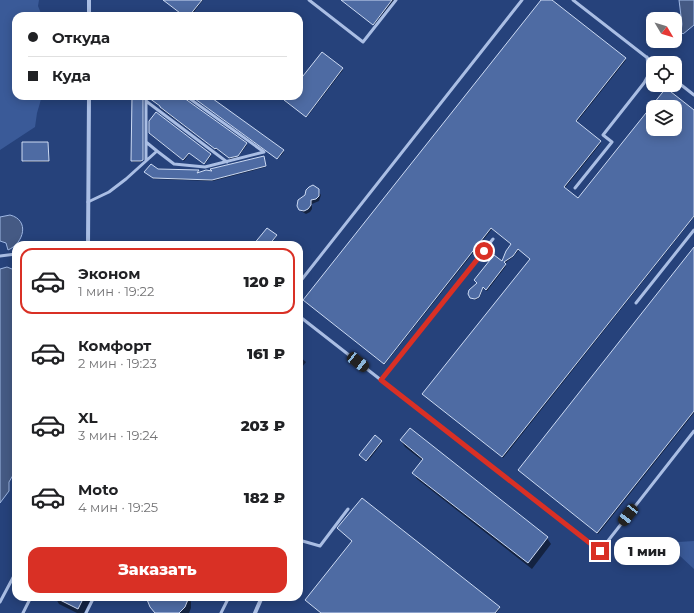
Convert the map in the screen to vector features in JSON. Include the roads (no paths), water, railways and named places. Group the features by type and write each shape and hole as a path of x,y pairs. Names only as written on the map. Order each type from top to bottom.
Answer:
{"street":[{"path":"89,0 89,12"},
{"path":"88,241 89,100"},
{"path":"255,613 260,601"}],"lane":[{"path":"309,0 363,42 396,0"},
{"path":"303,278 522,0"},
{"path":"574,0 646,57"},
{"path":"574,188 612,142 603,135 646,79"},
{"path":"682,86 694,95"},
{"path":"146,142 174,164 205,167 264,152 192,100"},
{"path":"146,101 146,161"},
{"path":"146,101 227,162"},
{"path":"88,202 109,192 126,179 156,151"},
{"path":"636,303 694,230"},
{"path":"381,380 493,239"},
{"path":"0,256 12,254"},
{"path":"303,319 600,551 694,431"},
{"path":"303,541 320,546 348,509"},
{"path":"0,602 12,580"},
{"path":"23,613 29,601"},
{"path":"86,613 92,601"},
{"path":"221,613 226,601"}]}
